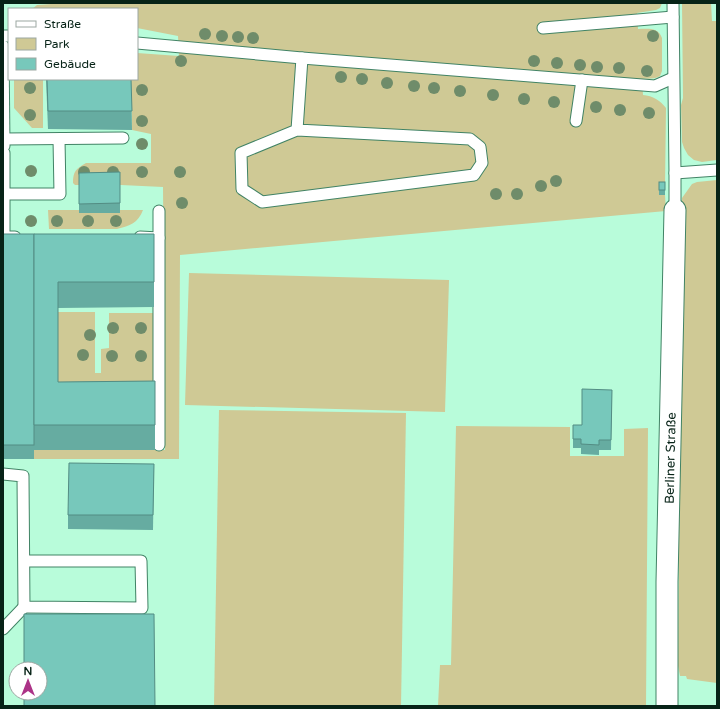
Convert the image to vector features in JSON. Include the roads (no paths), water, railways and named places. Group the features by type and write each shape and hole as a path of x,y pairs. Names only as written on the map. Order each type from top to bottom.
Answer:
{"street":[{"name":"Berliner Straße","path":"667,706 667,582 674,210"}],"lane":[{"path":"673,3 673,78 676,173 674,210"},
{"path":"543,28 673,17"},
{"path":"138,43 302,58 655,86 673,78"},
{"path":"3,46 4,237 27,237"},
{"path":"297,130 302,58"},
{"path":"576,122 582,80"},
{"path":"297,130 470,139 480,147 482,163 474,175 262,202 242,189 241,153 297,130"},
{"path":"4,139 123,138"},
{"path":"4,194 60,194 58,139"},
{"path":"676,173 717,170"},
{"path":"159,211 159,445"},
{"path":"128,238 159,238"},
{"path":"3,474 23,476 24,561 24,607 3,629"},
{"path":"24,561 141,561 142,608 24,607"}]}
